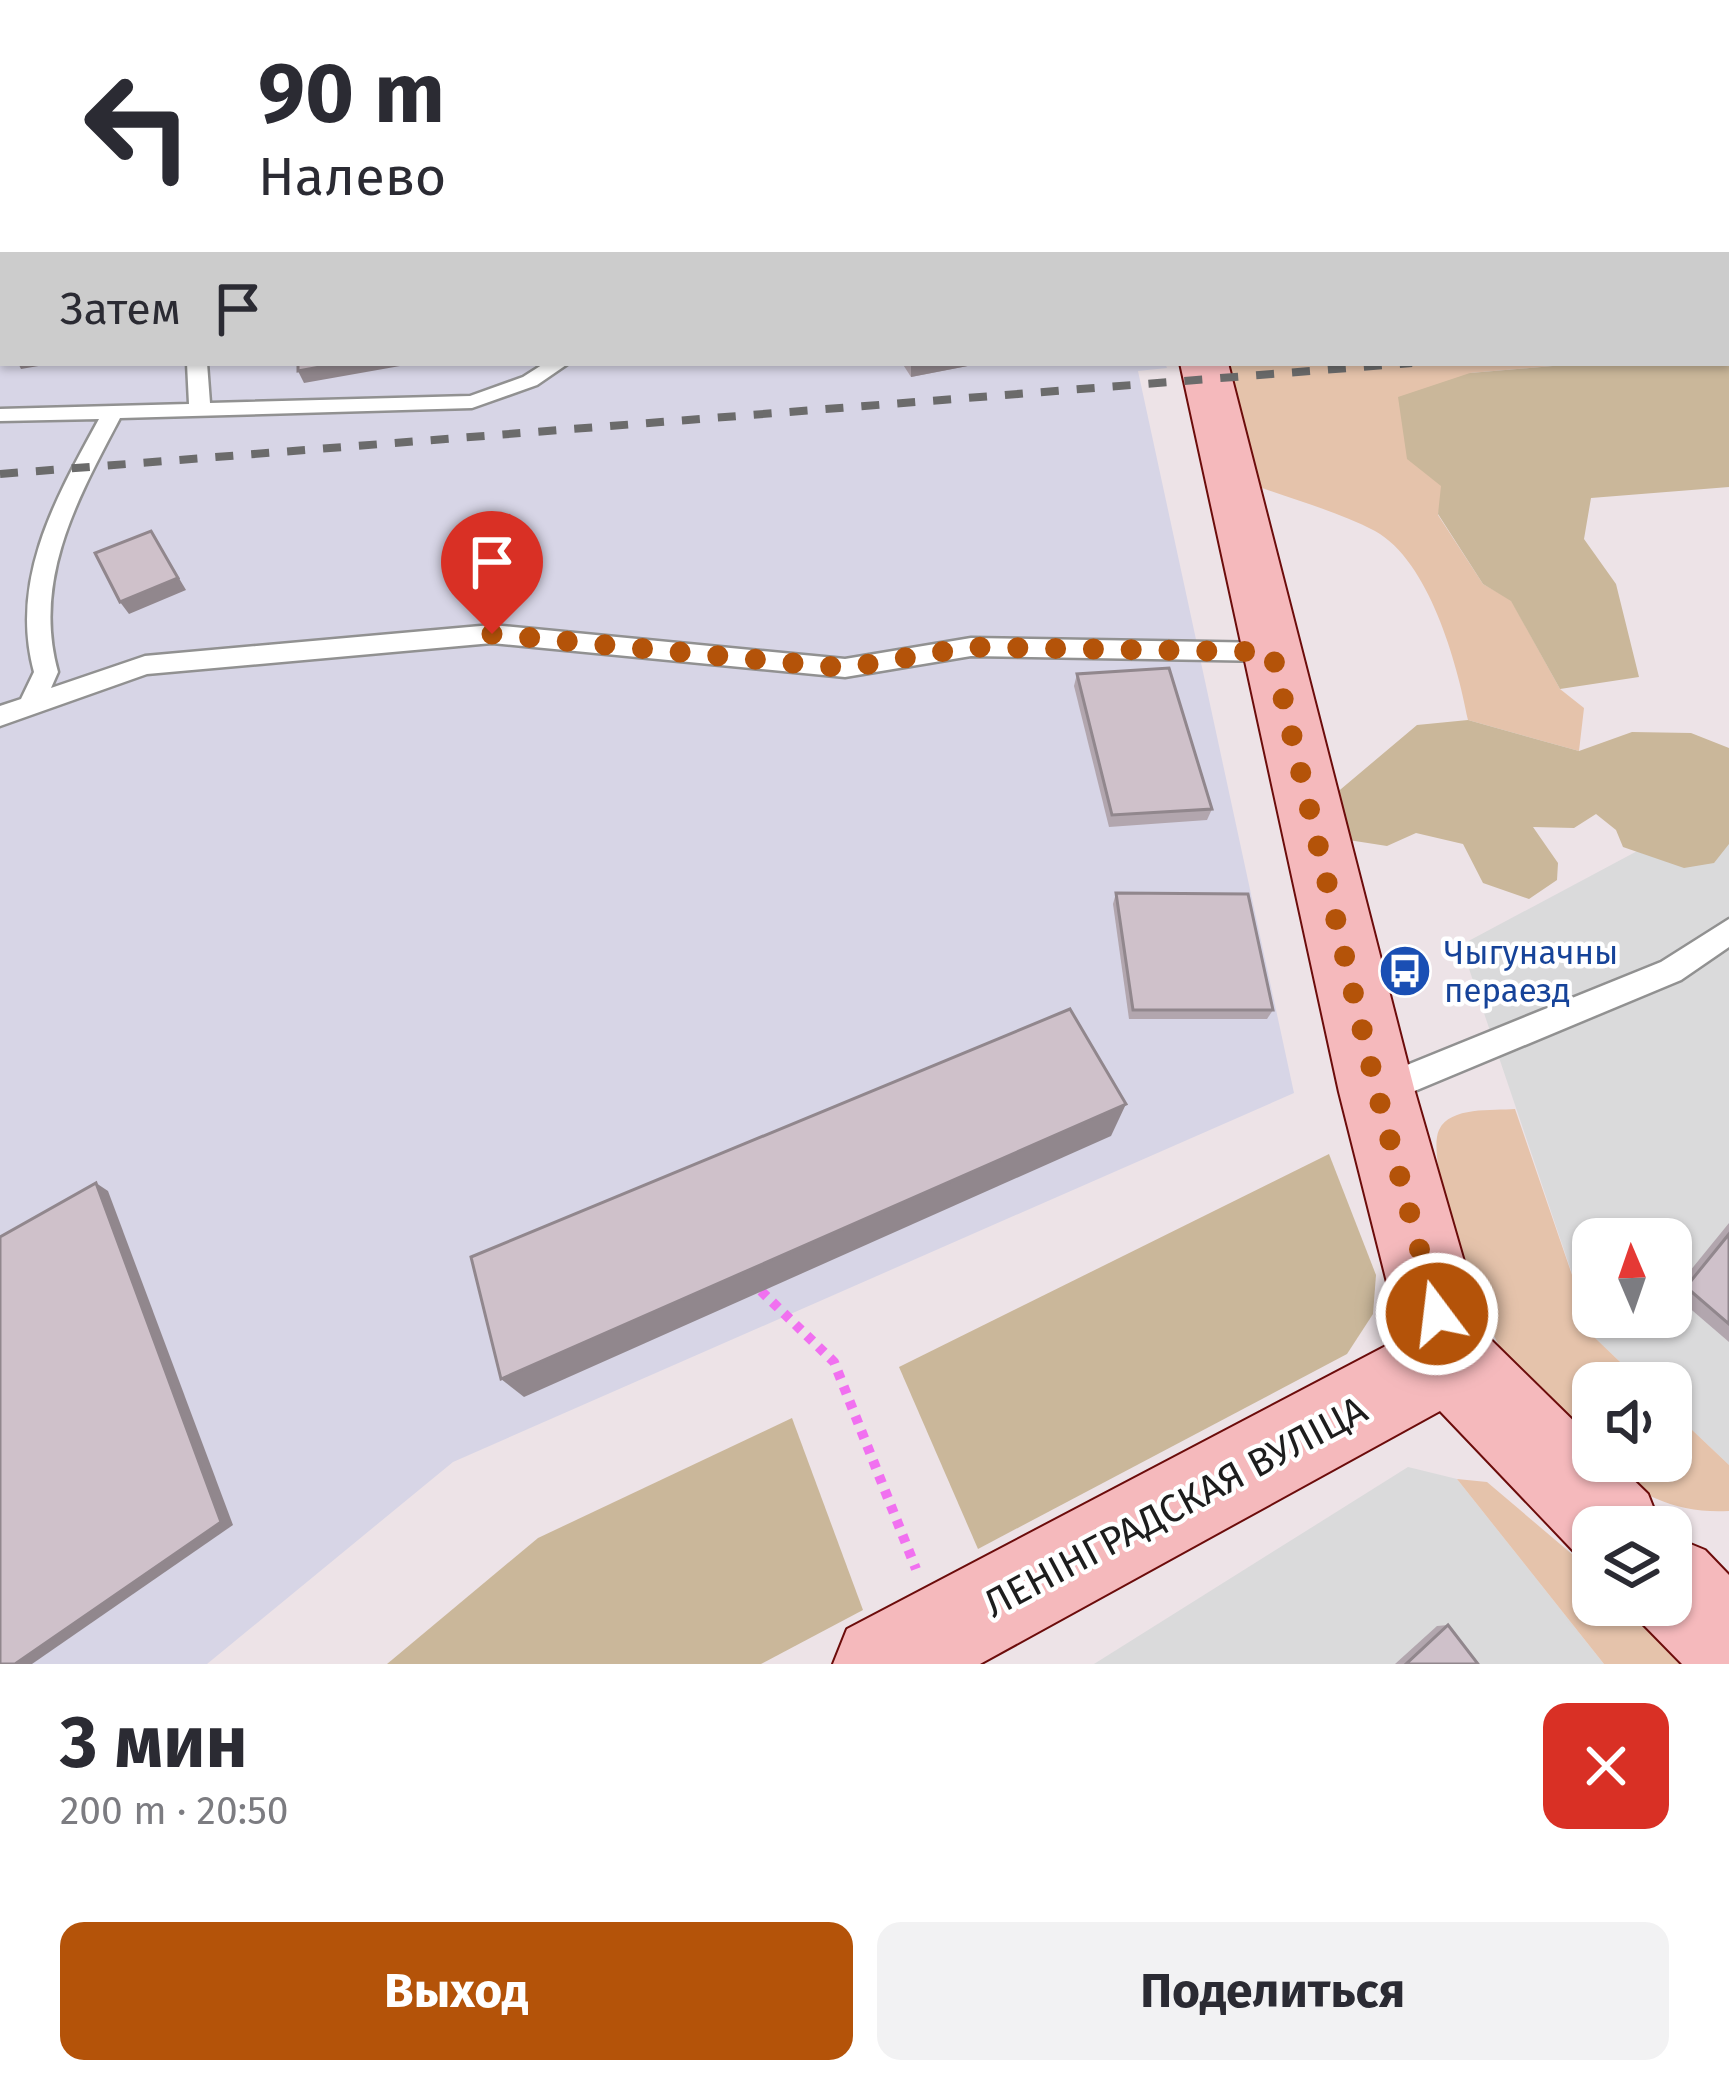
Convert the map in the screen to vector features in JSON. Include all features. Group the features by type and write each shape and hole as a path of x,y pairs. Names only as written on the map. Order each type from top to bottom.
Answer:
{"street":[{"path":"1205,366 1377,1092 1449,1358 1594,1506"},
{"name":"ЛЕНІНГРАДСКАЯ ВУЛІЦА","path":"912,1648 1449,1358"},
{"path":"1692,1605 1729,1643"}],"lane":[{"path":"197,366 200,412"},
{"path":"0,416 472,402 530,381 554,366"},
{"path":"32,702 46,672 33,641 40,575 84,466 113,412"},
{"path":"0,716 145,664 492,634 845,668 970,647 1272,652"},
{"path":"1377,1092 1671,970 1729,931"}],"path":[{"path":"761,1291 834,1362 912,1648"}],"shaded area":[{"path":"0,366 1166,366 1138,371 1294,1093 453,1462 207,1664 0,1664"},
{"path":"1227,366 1552,366 1470,373 1438,515 1483,584 1511,600 1560,689 1584,708 1579,751 1468,720 1438,615 1411,565 1394,545 1345,517 1251,484"},
{"path":"1552,366 1729,366 1729,487 1591,498 1584,539 1616,584 1639,677 1560,689 1511,601 1483,584 1438,514 1441,486 1407,459 1398,397 1470,373"},
{"path":"1468,720 1579,751 1632,732 1691,733 1729,748 1729,844 1714,863 1684,868 1623,847 1616,830 1596,814 1574,828 1533,827 1558,863 1557,880 1529,899 1483,883 1463,844 1416,833 1387,846 1342,839 1328,800 1417,725"},
{"path":"1729,802 1729,1465 1692,1430 1692,1362 1620,1362 1595,1338 1692,1338 1692,1218 1572,1218 1572,1274 1461,945"},
{"path":"1515,1109 1572,1275 1572,1338 1595,1338 1620,1362 1572,1362 1572,1430 1510,1364 1459,1248 1436,1148 1445,1122 1473,1111"},
{"path":"1329,1154 1376,1275 1373,1314 1347,1354 978,1549 899,1367"},
{"path":"792,1418 863,1610 761,1664 387,1664 538,1538"},
{"path":"1692,1430 1729,1465 1729,1511 1676,1506 1629,1484 1692,1482"},
{"path":"1408,1467 1457,1479 1604,1664 1094,1664"},
{"path":"1457,1479 1487,1482 1572,1554 1572,1624"},
{"path":"1574,1626 1647,1626 1686,1664 1604,1664"}],"building":[{"path":"151,531 178,578 120,602 95,553"},
{"path":"1169,668 1212,809 1112,815 1077,674"},
{"path":"1116,893 1248,894 1273,1010 1133,1010"},
{"path":"1070,1009 1126,1104 501,1379 471,1257"},
{"path":"96,1183 221,1522 15,1664 0,1664 0,1237"},
{"path":"1729,1234 1729,1324 1692,1292 1692,1280"},
{"path":"1448,1625 1478,1664 1406,1664"}],"railway":[{"path":"0,474 1374,366"}],"place":[{"name":"Чыгуначны пераезд","path":"1405,971"}],"route":[{"path":"492,634 845,668 970,647 1272,652 1377,1092 1437,1314"}]}
